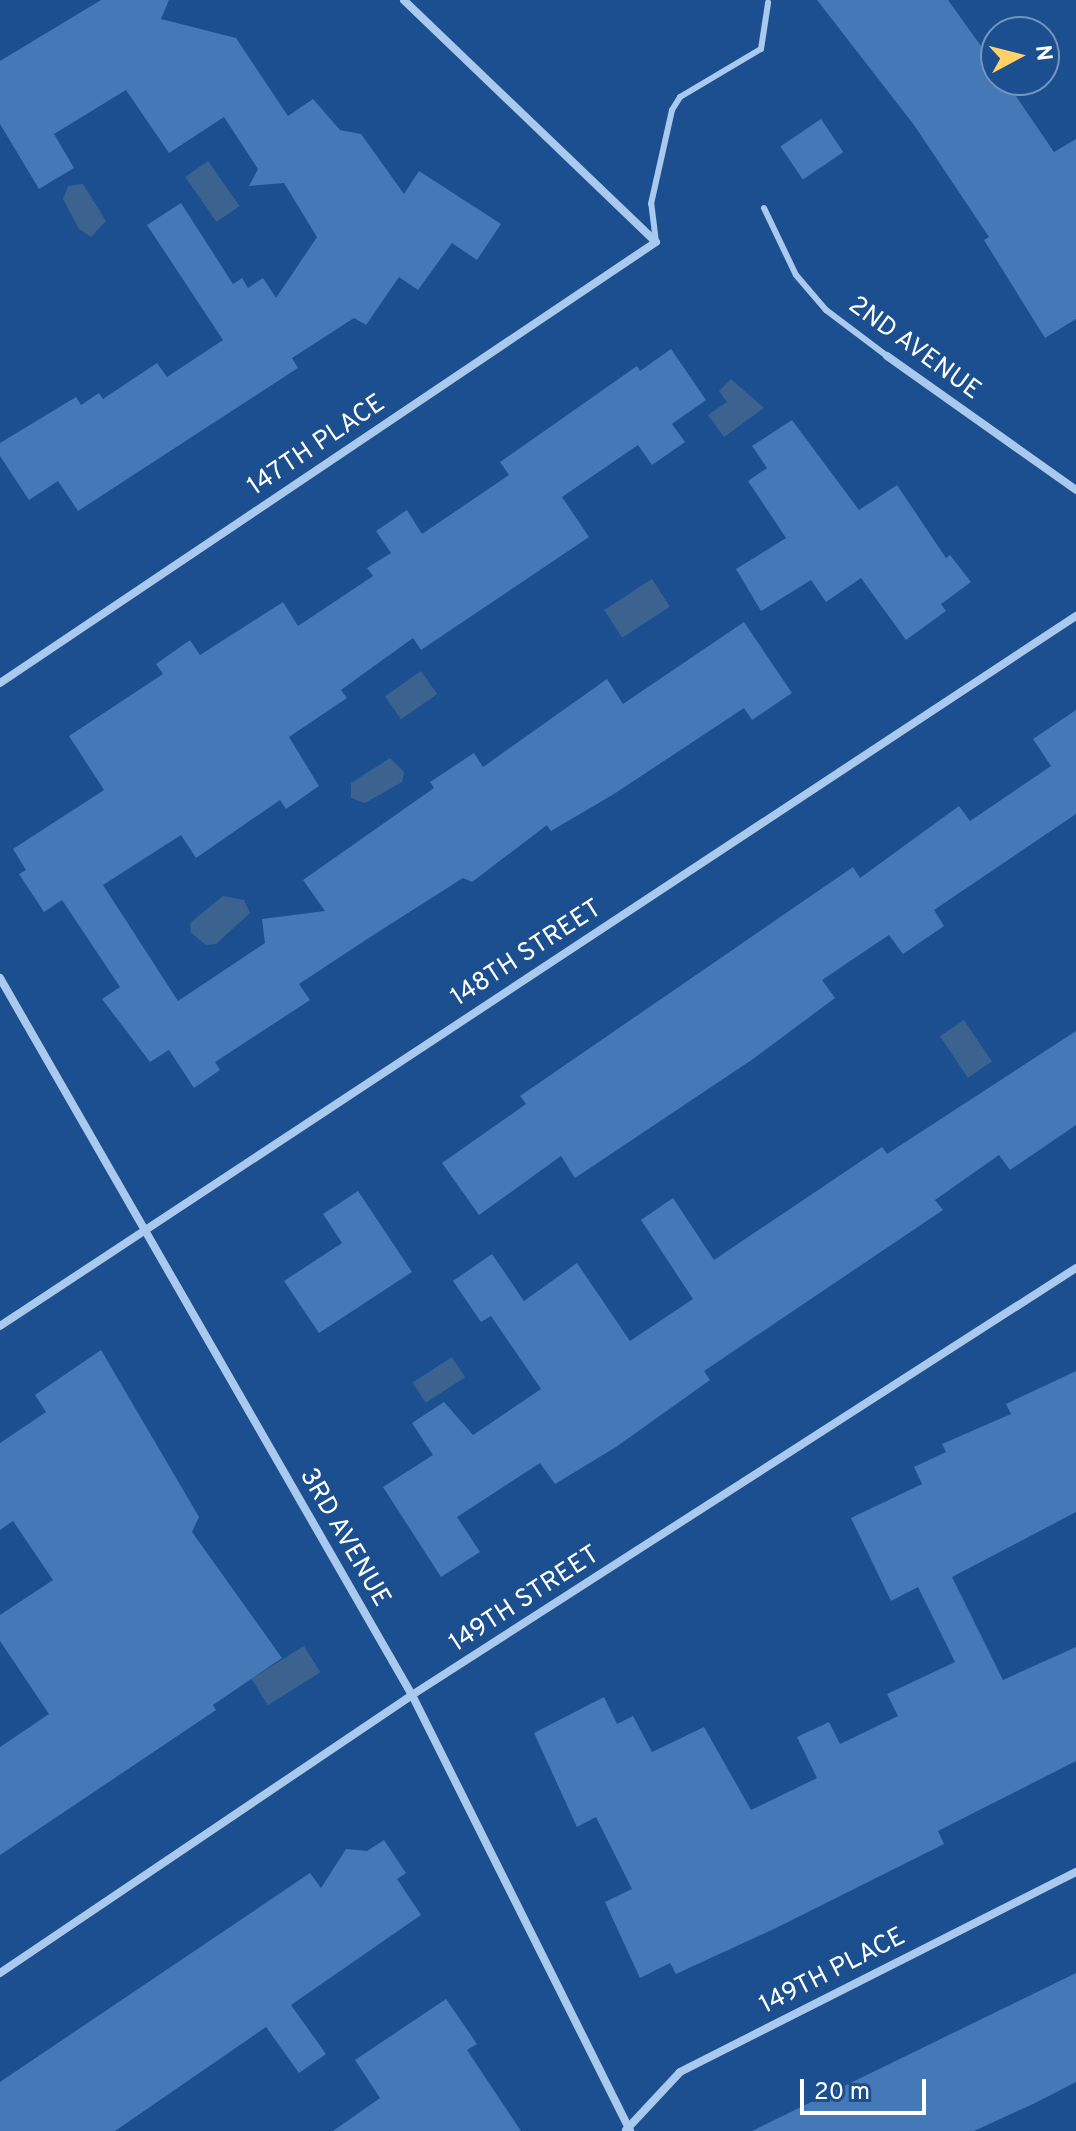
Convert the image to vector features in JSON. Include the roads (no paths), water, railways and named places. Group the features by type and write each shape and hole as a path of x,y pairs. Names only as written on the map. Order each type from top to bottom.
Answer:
{"street":[{"path":"404,0 656,242"},
{"name":"147TH PLACE","path":"0,683 656,242"},
{"name":"2ND AVENUE","path":"887,356 1076,490"},
{"name":"148TH STREET","path":"0,1326 1076,616"},
{"name":"3RD AVENUE","path":"0,978 412,1695 628,2130"},
{"name":"149TH STREET","path":"0,1973 412,1695 1076,1268"},
{"name":"149TH PLACE","path":"628,2130 680,2072 1076,1872"}],"lane":[{"path":"656,242 651,204 672,110 680,97 761,49 768,3"},
{"name":"2ND AVENUE","path":"764,208 796,275 826,310 887,356"}],"water":[{"path":"208,161 240,206 217,222 185,177"},
{"path":"83,184 106,221 91,237 79,229 63,199 68,186"},
{"path":"731,379 764,408 724,437 708,415 727,402 719,391"},
{"path":"652,579 670,607 622,638 604,610"},
{"path":"421,671 437,694 401,719 385,696"},
{"path":"390,758 404,772 402,782 365,803 351,798 351,783"},
{"path":"223,896 244,900 250,913 216,944 206,945 191,933 190,923"},
{"path":"964,1020 992,1061 968,1078 940,1036"},
{"path":"452,1357 465,1377 426,1403 413,1383"},
{"path":"304,1646 320,1672 268,1705 251,1679"}]}
